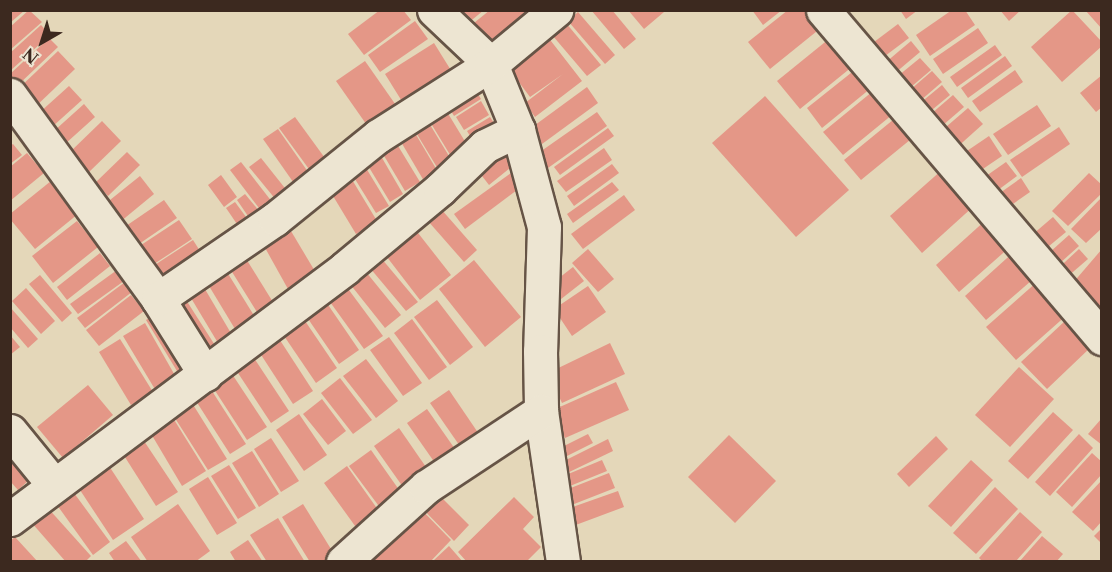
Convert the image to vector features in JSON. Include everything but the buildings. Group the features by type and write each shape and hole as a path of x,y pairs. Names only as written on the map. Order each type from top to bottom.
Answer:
{"street":[{"path":"434,10 491,64 518,130 544,227 540,351 542,411 563,561"},
{"path":"158,299 275,219 378,136 491,64 556,10"},
{"path":"823,10 1101,338"},
{"path":"10,95 158,299 205,375"},
{"path":"10,519 345,268 440,189 485,146 499,137 518,130"},
{"path":"343,561 426,487 542,411"},
{"path":"10,431 54,484"}]}
